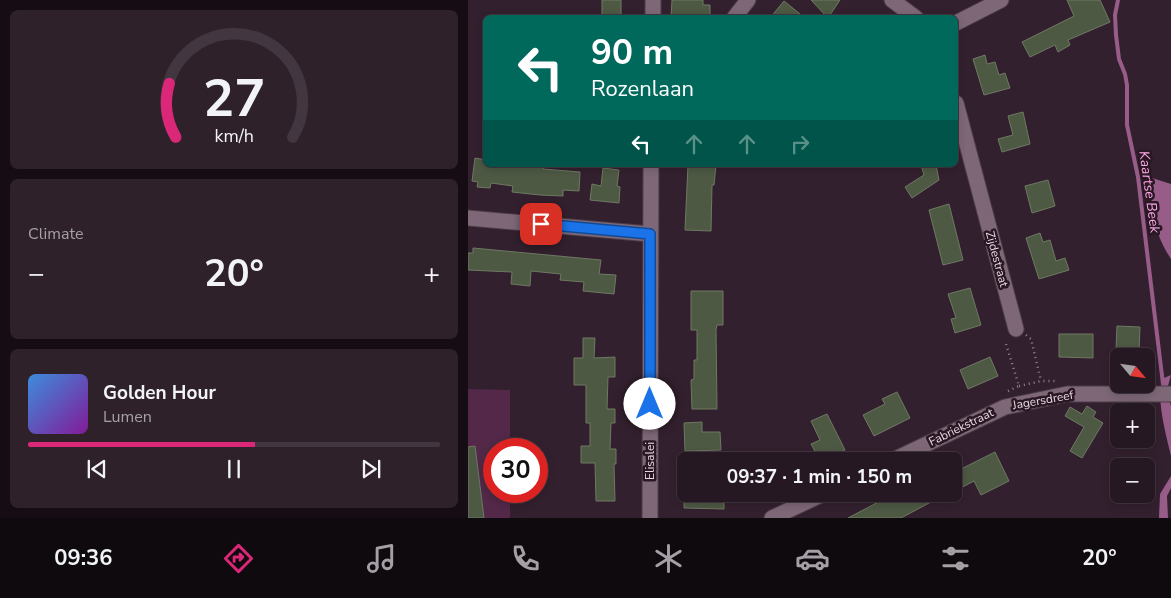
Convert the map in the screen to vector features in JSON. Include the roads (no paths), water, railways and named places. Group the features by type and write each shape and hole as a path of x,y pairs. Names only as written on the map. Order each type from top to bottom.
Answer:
{"street":[{"path":"653,0 653,15"},
{"path":"736,15 748,0"},
{"path":"892,0 912,15"},
{"path":"958,22 1001,0"},
{"name":"Zijdestraat","path":"958,111 1016,329"},
{"name":"Elisalei","path":"650,518 651,167"},
{"path":"468,218 650,234"},
{"name":"Jagersdreef","path":"1005,407 1067,394 1167,394"},
{"name":"Fabriekstraat","path":"910,452 1005,407"},
{"path":"772,518 806,502"}],"waterway":[{"name":"Kaartse Beek","path":"1118,0 1115,15 1116,35 1119,59 1127,85 1127,125 1138,177 1163,384"}]}
